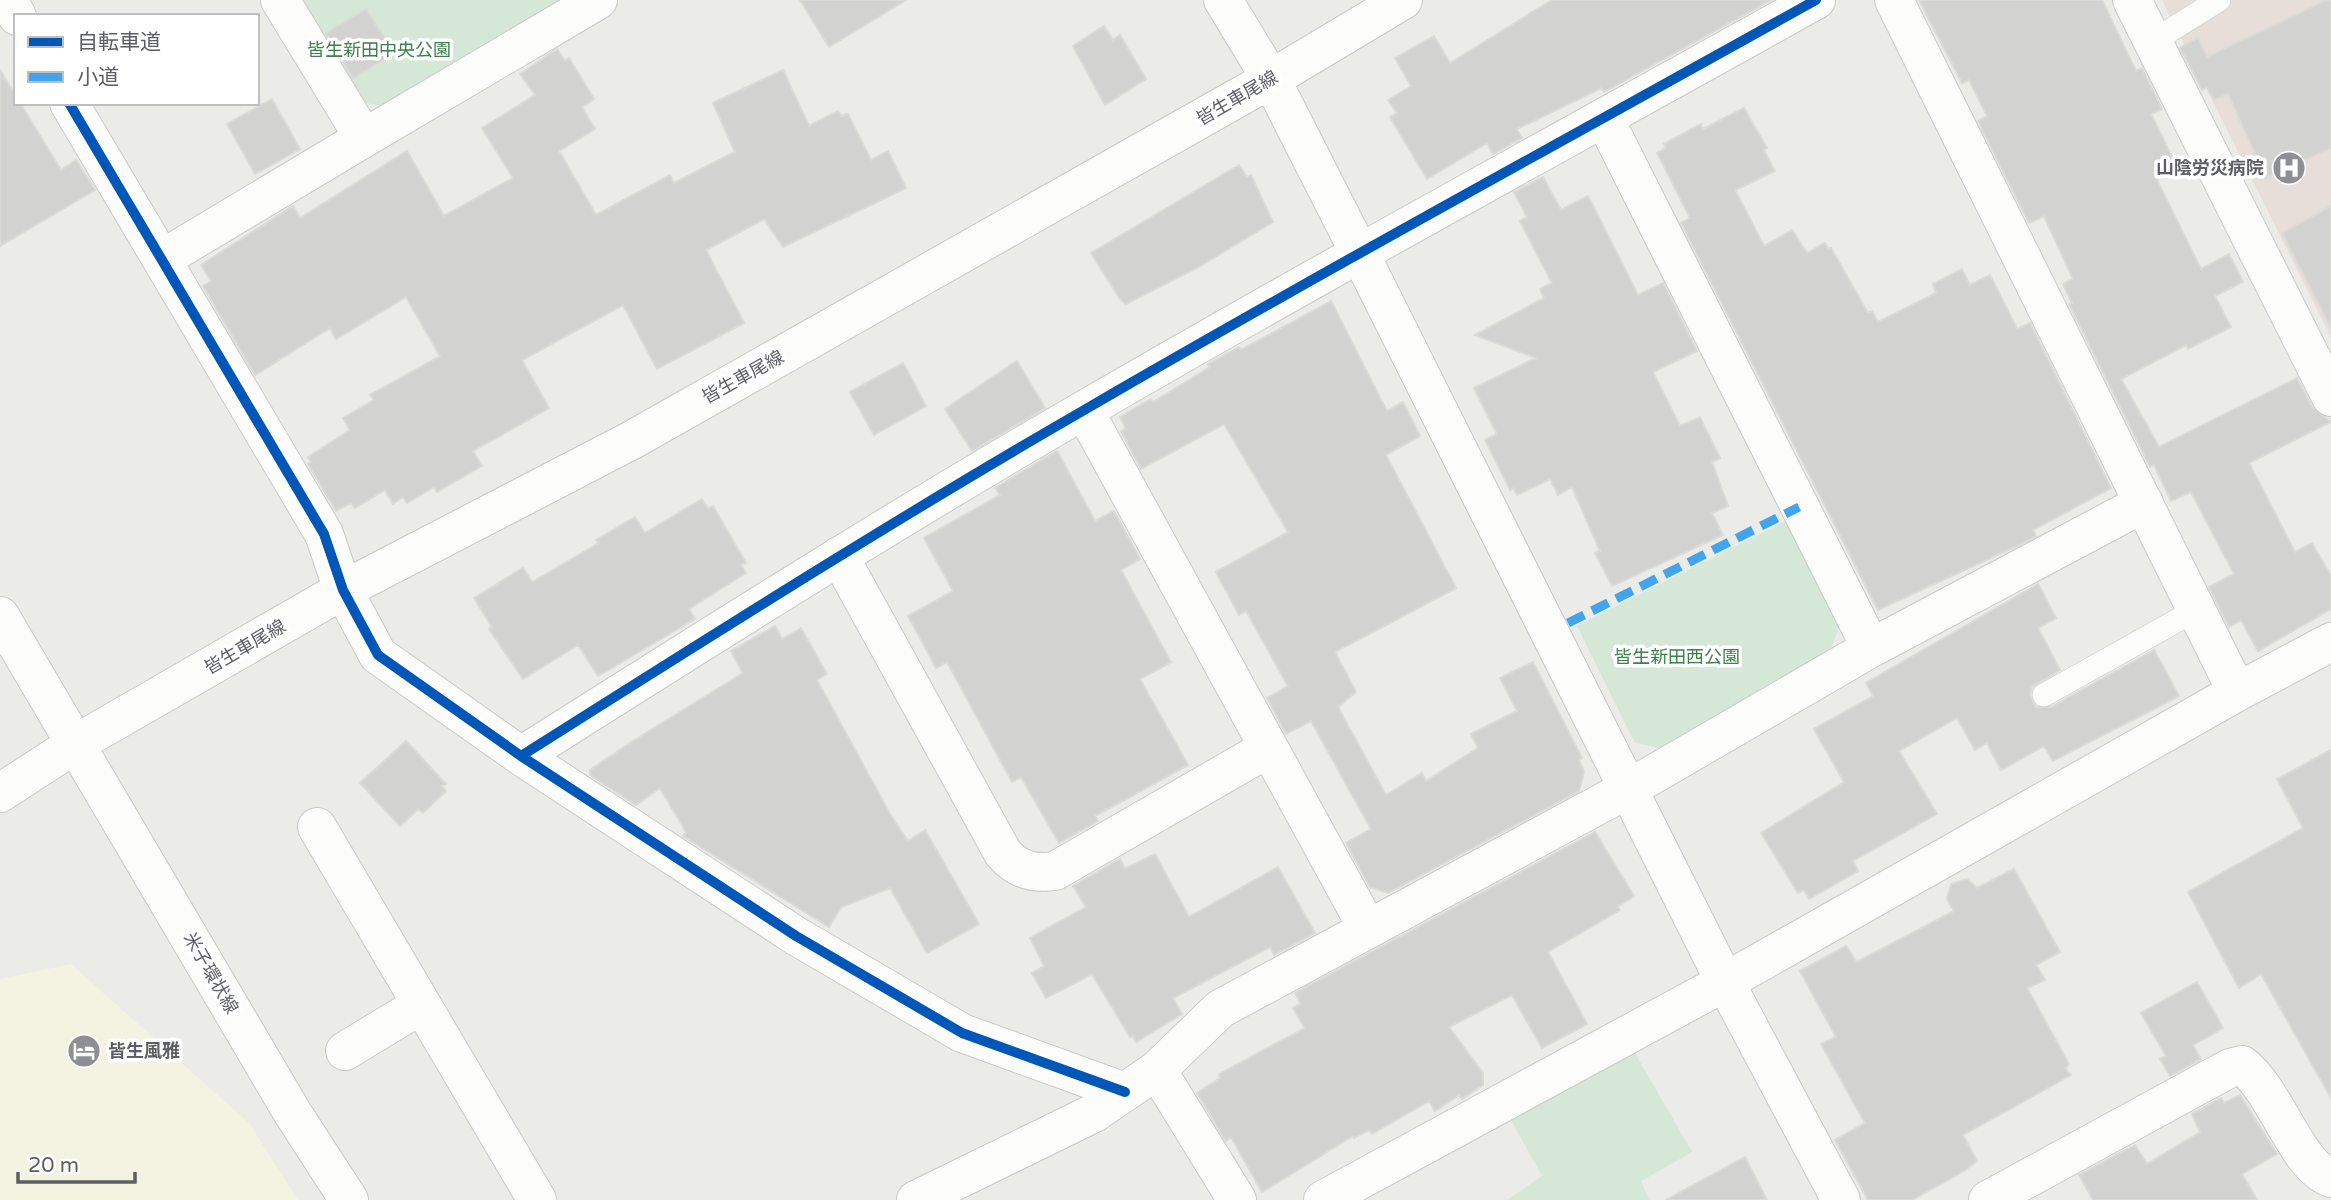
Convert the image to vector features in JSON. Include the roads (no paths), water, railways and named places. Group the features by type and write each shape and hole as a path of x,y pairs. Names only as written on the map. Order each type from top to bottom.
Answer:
{"street":[{"path":"280,0 364,138"},
{"path":"162,259 598,0"},
{"path":"1223,0 1271,79 1725,982 1841,1200"},
{"name":"皆生車尾線","path":"0,793 77,743 343,590 632,440 1271,79 1403,0"},
{"path":"521,756 839,556 1084,410 1359,252 1816,0"},
{"path":"1894,0 2236,692"},
{"path":"2132,0 2331,397"},
{"path":"70,105 324,534 343,590 378,655 521,756 796,936 962,1033 1125,1092"},
{"path":"1604,118 1871,648"},
{"path":"1084,410 1267,749 1368,929"},
{"path":"916,1200 1094,1113 1157,1070 1220,1009 1628,789 1871,648 2144,503"},
{"path":"839,556 1003,853 1018,867 1040,873 1055,871 1267,749"},
{"name":"米子環状線","path":"0,616 292,1112 349,1200"},
{"path":"1323,1200 1725,982 2236,692 2331,642"},
{"path":"317,828 537,1200"},
{"path":"345,1051 421,1005"},
{"path":"1988,1200 2230,1068 2242,1065 2266,1088 2308,1161 2322,1175 2331,1178"},
{"path":"1157,1070 1237,1200"}],"lane":[{"path":"2153,41 2219,0"},
{"path":"2044,695 2196,610"}],"place":[{"name":"山陰労災病院","path":"2289,168"},
{"name":"皆生風雅","path":"84,1051"}],"park label":[{"name":"皆生新田中央公園","path":"379,50"},
{"name":"皆生新田西公園","path":"1677,657"}]}
